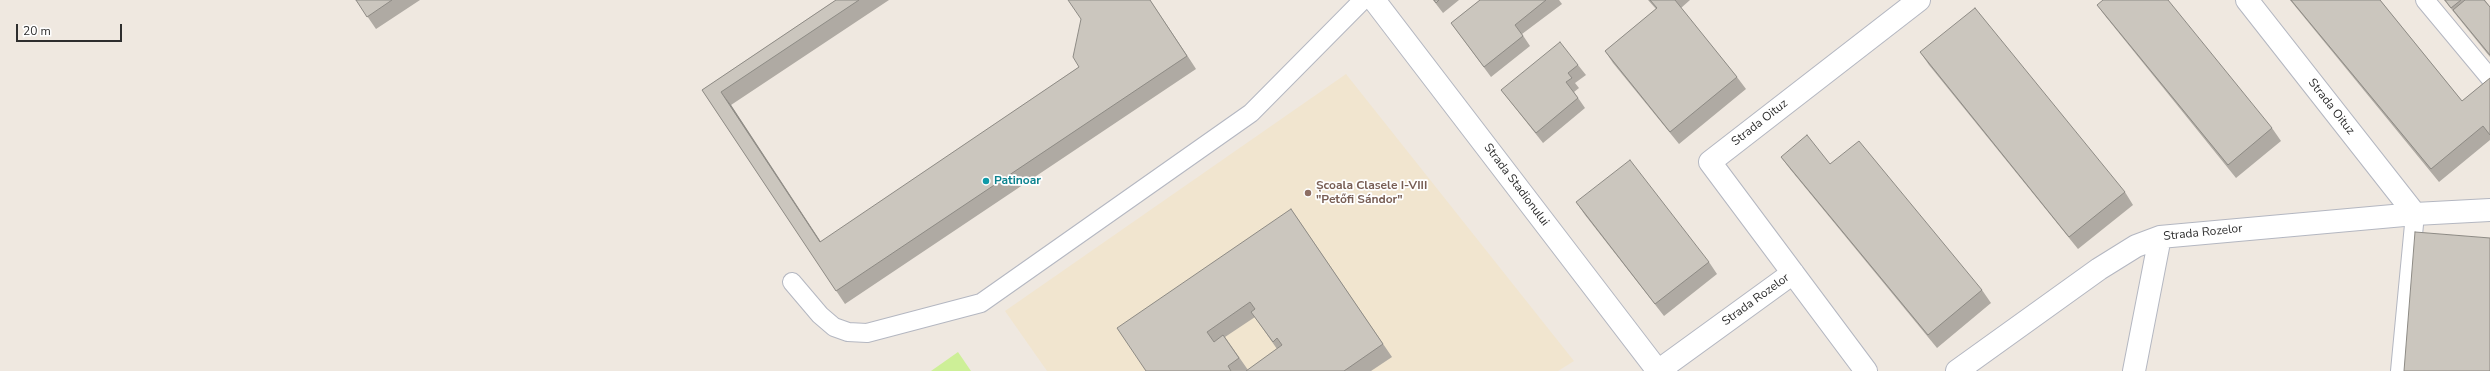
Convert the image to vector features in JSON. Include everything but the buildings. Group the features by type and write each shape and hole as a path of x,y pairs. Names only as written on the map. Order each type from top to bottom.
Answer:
{"street":[{"name":"Strada Stadionului","path":"1374,0 1658,371"},
{"name":"Strada Oituz","path":"1793,273 1710,162 1919,0"},
{"name":"Strada Oituz","path":"2247,0 2415,214"},
{"name":"Strada Rozelor","path":"1956,371 2099,269 2136,246 2160,237 2415,214 2490,210"},
{"path":"2134,371 2160,237"},
{"name":"Strada Rozelor","path":"1658,371 1793,273 1866,371"}],"lane":[{"path":"792,282 820,315 834,326 848,332 867,333 981,303 1251,113 1363,0"},
{"path":"2424,0 2490,78"},
{"path":"2400,371 2415,214"}],"shaded area":[{"name":"Școala Clasele I-VIII \"Petőfi Sándor\"","path":"1346,74 1574,361 1558,371 1047,371 1005,311"}],"green space":[{"path":"958,352 971,371 931,371"}],"place":[{"name":"Patinoar","path":"986,181"},
{"name":"Școala Clasele I-VIII \"Petőfi Sándor\"","path":"1308,193"}]}
